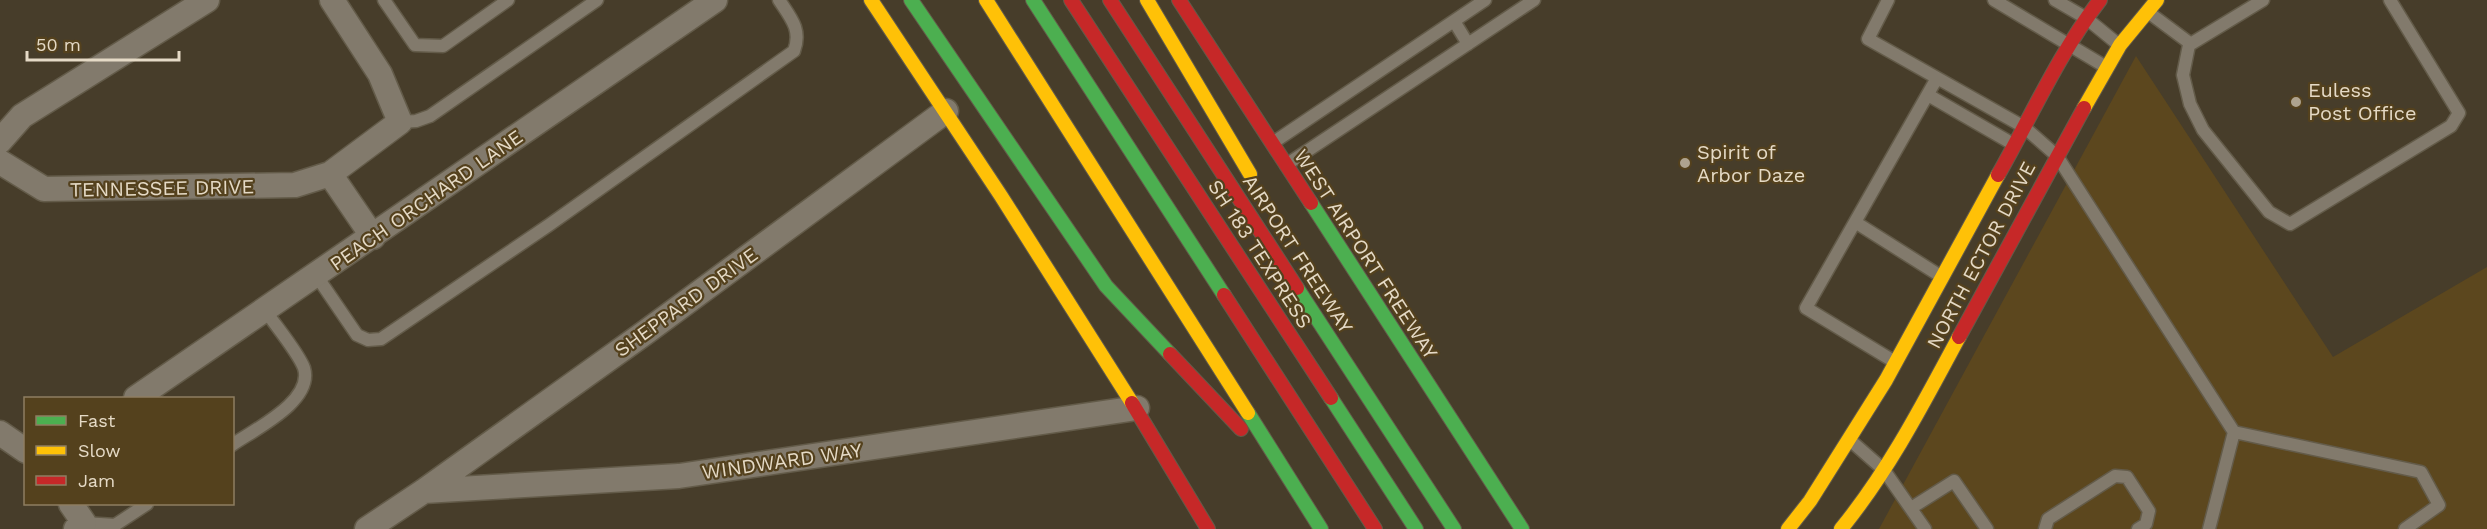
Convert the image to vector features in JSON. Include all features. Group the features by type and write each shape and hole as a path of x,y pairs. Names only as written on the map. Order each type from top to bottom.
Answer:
{"main road":[{"path":"871,0 946,111 1137,408 1208,529"},
{"path":"911,0 1106,286 1294,485"},
{"path":"986,0 1321,529"},
{"path":"1033,0 1375,529"},
{"name":"SH 183 TEXPRESS","path":"1071,0 1416,529"},
{"name":"AIRPORT FREEWAY","path":"1110,0 1454,529"},
{"path":"1147,0 1260,191"},
{"name":"WEST AIRPORT FREEWAY","path":"1179,0 1270,144 1522,529"},
{"name":"NORTH ECTOR DRIVE","path":"1788,529 1810,501 1947,280 2024,127 2086,18 2100,0"},
{"name":"NORTH ECTOR DRIVE","path":"1841,529 1871,492 1915,419 1974,298 2106,67 2120,45 2157,0"}],"street":[{"path":"0,141 22,116 207,0"},
{"path":"332,0 380,74 399,122"},
{"name":"PEACH ORCHARD LANE","path":"139,397 715,0"},
{"name":"SHEPPARD DRIVE","path":"367,529 424,491 946,111"},
{"name":"TENNESSEE DRIVE","path":"0,162 44,189 295,185 330,174 399,122"},
{"path":"330,174 373,237"},
{"name":"WINDWARD WAY","path":"424,491 679,476 1137,408"},
{"path":"0,433 24,450"}],"lane":[{"path":"384,0 415,45 443,46 508,0"},
{"path":"399,122 416,121 430,116 597,0"},
{"path":"316,275 357,335 368,340 381,339 549,225 794,51 799,38 793,21 779,0"},
{"path":"1270,144 1485,0"},
{"path":"1285,166 1534,0"},
{"path":"1888,0 1868,39 2024,127 2057,156 2234,432 2421,472 2439,505 2405,529"},
{"path":"1994,0 2041,26 2069,47 2106,67"},
{"path":"2055,0 2086,18 2120,45"},
{"path":"2263,0 2191,44 2183,75 2190,104 2203,130 2269,212 2290,224 2451,126 2459,113 2390,0"},
{"path":"2148,12 2191,44"},
{"path":"1454,21 1468,44"},
{"path":"1896,363 1806,308 1937,78"},
{"path":"1928,95 2015,145"},
{"path":"1855,222 1947,280"},
{"path":"234,444 291,405 301,394 305,382 304,368 265,310"},
{"path":"2209,529 2234,432"},
{"path":"1848,438 1884,470 1925,529"},
{"path":"2045,529 2048,519 2115,476 2127,477 2150,512 2146,524 2138,529"},
{"path":"1911,508 1954,480 1987,529"},
{"path":"77,519 115,525 145,505"}],"shaded area":[{"path":"2136,56 2333,357 2487,267 2487,529 1879,529"}],"traffic: fast":[{"path":"911,0 1106,286 1170,354"},
{"path":"1033,0 1224,295"},
{"path":"1311,203 1522,529"},
{"path":"1297,288 1454,529"},
{"path":"1331,398 1416,529"},
{"path":"1248,413 1321,529"}],"traffic: slow":[{"path":"871,0 1001,196 1132,403"},
{"path":"986,0 1248,413"},
{"path":"1147,0 1250,174"},
{"path":"2084,108 2120,45 2157,0"},
{"path":"1788,529 1810,501 1886,380 1998,175"},
{"path":"1841,529 1890,460 1959,337"}],"traffic: jam":[{"path":"1071,0 1331,398"},
{"path":"1110,0 1297,288"},
{"path":"1179,0 1311,203"},
{"path":"1998,175 2058,63 2100,0"},
{"path":"1959,337 2084,108"},
{"path":"1224,295 1375,529"},
{"path":"1170,354 1241,429"},
{"path":"1132,403 1208,529"}],"place":[{"name":"Euless Post Office","path":"2296,102"},
{"name":"Spirit of Arbor Daze","path":"1685,163"}]}
